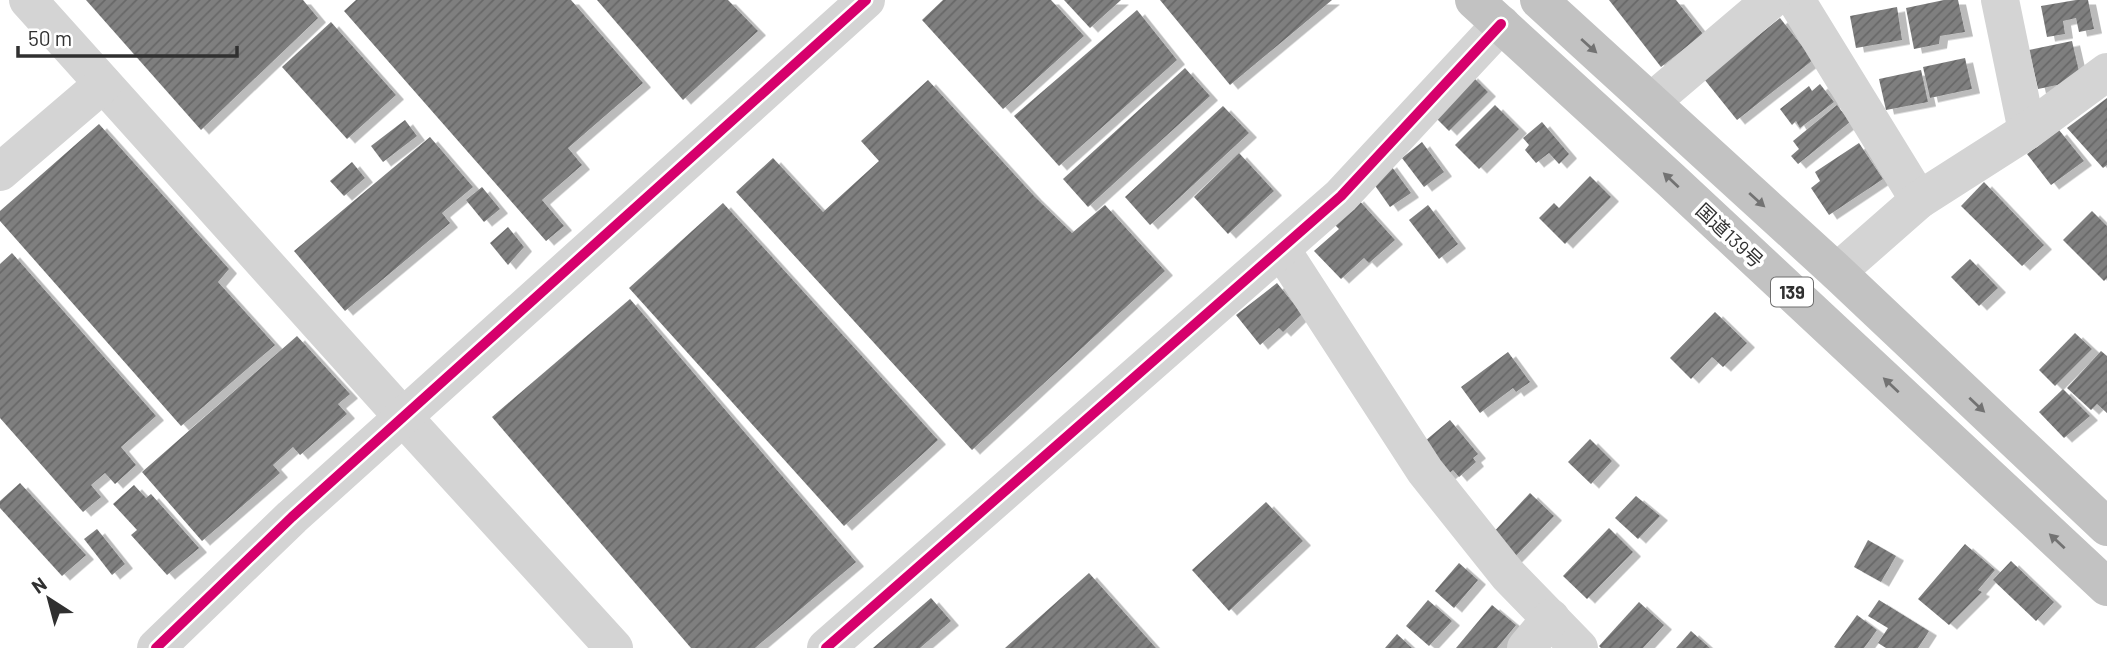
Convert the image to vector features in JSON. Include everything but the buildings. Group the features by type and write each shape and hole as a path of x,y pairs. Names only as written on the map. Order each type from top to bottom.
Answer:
{"highway":[{"name":"139","path":"1539,0 1837,272 2107,527"},
{"name":"国道139号","path":"1487,12 2107,587"}],"street":[{"path":"28,0 614,648"},
{"path":"1651,102 1771,0"},
{"path":"1796,0 1919,201"},
{"path":"2000,0 2027,131"},
{"path":"156,648 292,517 864,1"},
{"path":"827,648 1340,196 1487,12"},
{"path":"1837,272 1919,201 2027,131 2107,72"},
{"path":"0,172 103,84"},
{"path":"1281,249 1425,471 1508,575 1579,648"},
{"path":"1526,648 1551,618"}],"cycle path":[{"path":"156,648 292,517 866,0"},
{"path":"826,648 1341,196 1501,24"}]}
